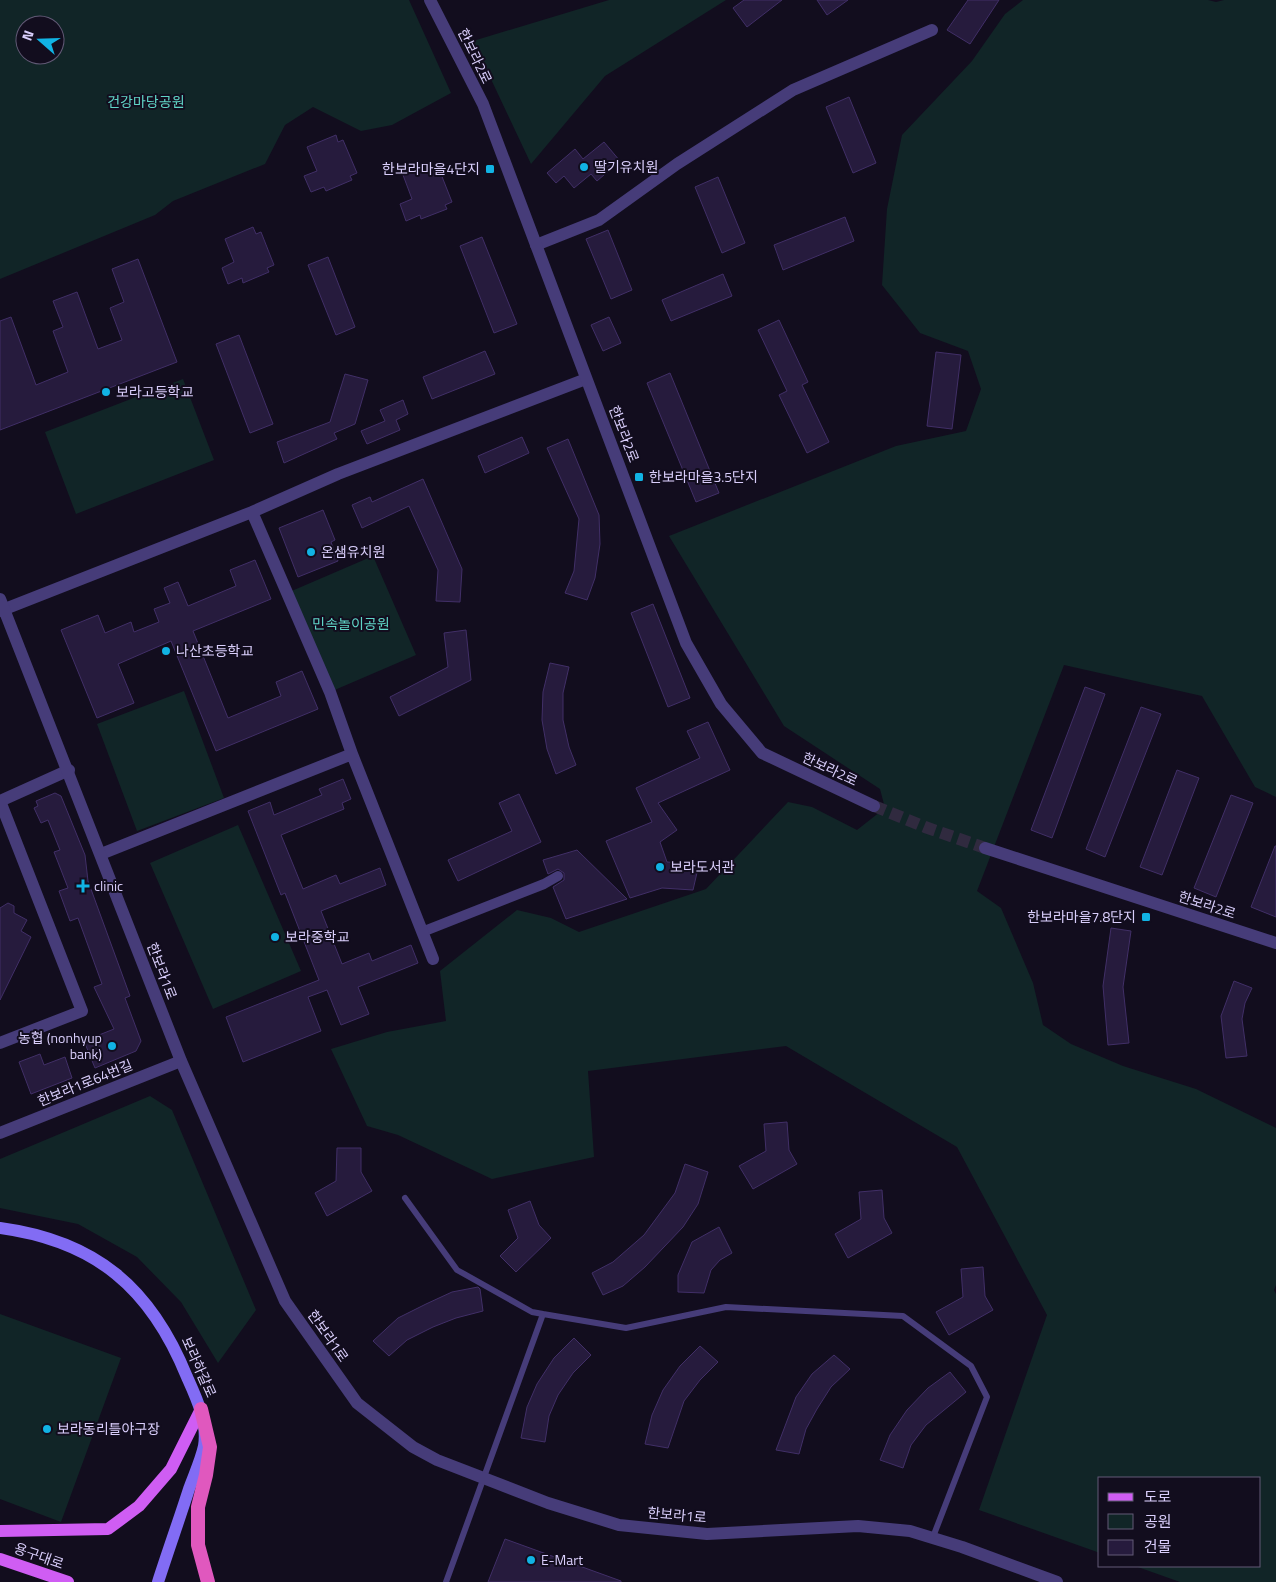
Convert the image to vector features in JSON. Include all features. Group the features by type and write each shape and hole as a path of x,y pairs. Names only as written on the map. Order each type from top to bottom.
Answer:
{"highway":[{"path":"201,1409 210,1447 206,1475 198,1507 198,1545 208,1582"}],"main road":[{"name":"보라하갈로","path":"0,1228 52,1239 84,1251 117,1272 152,1312 174,1344 201,1409 204,1444 158,1582"},
{"path":"0,1532 108,1529 139,1506 171,1469 201,1409"},
{"name":"용구대로","path":"0,1559 68,1582"}],"street":[{"name":"한보라2로","path":"430,0 482,104 686,643 721,704 762,754 874,806"},
{"path":"536,245 599,220 677,164 794,90 932,30"},
{"path":"2,607 252,512 338,474 586,379"},
{"path":"252,512 330,692 352,754 433,959"},
{"name":"한보라1로","path":"2,607 69,770 181,1061 286,1301 357,1403 413,1447 484,1479 619,1525 707,1534 858,1526 910,1531 933,1537 1057,1582"},
{"path":"101,854 352,754"},
{"path":"0,1043 82,1011 0,801 69,770"},
{"name":"한보라2로","path":"985,848 1276,943"},
{"path":"422,932 544,884 558,876"},
{"name":"한보라1로64번길","path":"0,1133 181,1061"}],"lane":[{"path":"405,1198 457,1270 532,1312 626,1328 726,1307 902,1316 971,1366 987,1397 933,1537"},
{"path":"446,1582 543,1314"}],"green space":[{"name":"건강마당공원","path":"0,0 409,0 451,93 392,125 361,131 313,107 285,125 265,164 173,201 155,215 0,279"},
{"path":"609,0 726,0 605,76 531,164 473,41"},
{"path":"1023,0 1208,0 1216,2 1224,0 1276,0 1276,797 1255,787 1202,696 1064,665 977,891 1001,908 1033,983 1043,1025 1071,1044 1123,1066 1196,1089 1276,1128 1276,1285 1274,1290 1276,1294 1276,1582 1180,1582 1138,1567 1261,1567 1261,1477 1098,1477 1098,1552 979,1510 1047,1315 957,1147 786,1046 588,1071 594,1157 492,1179 398,1135 367,1126 331,1049 387,1032 446,1021 440,971 517,910 551,918 579,932 706,889 788,802 812,807 857,830 885,808 880,789 784,726 669,536 896,446 966,431 981,389 968,351 920,333 882,285 887,209 902,135 972,61 1005,14"},
{"path":"183,379 214,460 76,514 45,432"},
{"name":"민속놀이공원","path":"373,556 416,655 330,692 287,593"},
{"path":"184,691 224,798 137,831 97,724"},
{"path":"238,825 301,971 213,1009 150,863"},
{"path":"150,1096 172,1110 256,1310 218,1363 181,1302 137,1257 78,1224 0,1208 0,1159"},
{"name":"보라동리틀야구장","path":"0,1314 121,1358 61,1522 0,1499"}],"building":[{"path":"744,0 782,0 747,27 733,8"},
{"path":"817,0 848,0 827,15"},
{"path":"968,0 999,0 970,44 947,30"},
{"path":"849,97 876,163 853,173 826,107"},
{"path":"336,135 338,142 343,140 357,173 350,176 352,180 326,191 324,187 311,192 304,176 317,171 307,147"},
{"name":"딸기유치원","path":"604,142 620,161 597,181 591,174 574,188 564,176 556,183 547,173 575,149 583,159"},
{"path":"431,164 434,171 439,169 452,202 445,205 447,209 421,219 420,215 406,221 400,204 412,199 403,175"},
{"path":"718,177 745,243 722,253 695,187"},
{"path":"845,217 854,241 783,270 774,245"},
{"path":"253,227 256,234 261,232 274,265 267,268 269,272 243,283 242,278 228,284 222,268 234,262 225,239"},
{"path":"608,230 632,290 611,299 586,239"},
{"path":"482,237 517,324 494,333 460,246"},
{"path":"328,257 355,327 336,335 308,265"},
{"path":"138,259 177,362 0,430 0,321 11,317 36,385 68,372 53,331 63,327 53,301 77,292 98,349 122,340 110,308 124,302 112,269"},
{"path":"723,274 732,296 671,321 662,300"},
{"path":"609,317 621,343 603,351 591,325"},
{"path":"779,320 808,382 802,385 829,442 807,453 779,395 787,391 758,330"},
{"path":"239,335 273,424 250,433 216,344"},
{"path":"485,351 495,374 432,399 423,377"},
{"path":"936,352 961,355 952,429 927,426"},
{"path":"670,373 719,493 696,502 647,383"},
{"path":"345,374 368,380 355,424 334,433 337,439 284,463 277,442 330,422"},
{"path":"403,400 408,414 396,420 400,430 367,444 361,431 385,421 380,410"},
{"path":"522,437 529,453 485,473 478,456"},
{"path":"568,439 599,515 600,544 595,578 587,600 565,593 574,571 579,519 547,448"},
{"path":"423,479 462,569 460,602 436,601 438,570 409,506 362,528 352,505 370,497 372,502"},
{"name":"온샘유치원","path":"323,510 335,540 331,542 338,561 298,577 279,528"},
{"path":"255,560 271,599 193,631 228,718 281,696 276,682 302,671 318,709 216,751 171,641 118,664 134,703 97,718 61,630 98,615 105,633 131,622 134,632 159,622 154,609 170,603 164,588 178,582 188,606 236,586 230,570"},
{"path":"653,604 690,698 668,707 631,613"},
{"path":"466,630 471,680 399,716 390,697 448,667 444,633"},
{"path":"550,663 569,667 563,693 563,720 569,747 576,765 556,774 547,749 542,720 543,692"},
{"path":"1085,687 1105,694 1052,838 1031,830"},
{"path":"1141,707 1161,714 1105,857 1086,849"},
{"path":"708,722 730,770 658,803 677,830 660,842 667,862 699,864 693,890 662,888 630,898 606,841 652,822 636,788 700,758 687,731"},
{"path":"1177,770 1199,778 1162,875 1140,867"},
{"path":"343,779 351,799 342,803 344,809 281,835 303,889 336,875 340,884 380,868 386,885 321,911 342,964 369,953 372,961 411,945 418,963 358,987 369,1014 341,1025 327,990 308,997 321,1031 243,1062 226,1017 319,980 285,893 281,895 248,811 270,802 274,815 322,795 319,789"},
{"path":"55,793 61,796 85,855 88,881 130,996 125,998 141,1041 136,1051 95,1068 84,1041 114,1029 94,987 102,984 78,918 70,921 59,891 68,888 54,852 60,850 48,820 41,823 34,808 38,806 36,801"},
{"path":"519,794 541,842 458,881 448,860 512,831 499,803"},
{"path":"1231,795 1253,803 1216,897 1194,888"},
{"path":"1276,846 1276,917 1251,907"},
{"path":"577,850 627,899 566,919 553,887 564,880 564,873 558,869 548,874 543,860"},
{"path":"8,903 14,906 14,913 27,920 21,931 31,937 0,1000 0,908"},
{"path":"1111,928 1131,931 1123,987 1129,1043 1108,1045 1103,986"},
{"path":"1234,981 1252,988 1245,1003 1242,1019 1247,1056 1226,1058 1221,1016"},
{"path":"40,1054 44,1065 65,1057 72,1078 31,1094 19,1062"},
{"path":"787,1122 789,1150 797,1164 753,1189 739,1166 766,1151 764,1124"},
{"path":"337,1148 361,1148 361,1172 372,1191 327,1216 315,1193 336,1181"},
{"path":"685,1164 708,1172 698,1204 683,1227 645,1267 623,1286 603,1295 592,1273 613,1262 644,1235 675,1193"},
{"path":"882,1190 884,1218 892,1233 848,1258 835,1234 861,1219 859,1192"},
{"path":"530,1201 539,1225 551,1238 516,1272 500,1256 518,1238 508,1210"},
{"path":"719,1227 732,1253 720,1260 711,1270 704,1293 678,1292 678,1275 692,1242"},
{"path":"983,1267 985,1296 993,1310 949,1335 936,1312 963,1297 961,1269"},
{"path":"478,1287 480,1289 483,1311 456,1318 433,1327 407,1340 389,1356 373,1341 398,1318 452,1292"},
{"path":"574,1338 591,1355 573,1373 558,1395 549,1416 545,1442 521,1438 527,1407 537,1384 554,1358"},
{"path":"700,1346 718,1362 700,1380 684,1401 668,1448 645,1444 652,1415 663,1390 680,1366"},
{"path":"834,1355 850,1369 831,1387 817,1409 806,1429 799,1454 776,1450 796,1397 812,1374"},
{"path":"950,1372 966,1392 926,1425 911,1445 903,1468 880,1460 890,1435 907,1410 928,1388"},
{"name":"E-Mart","path":"505,1539 621,1581 621,1582 488,1582"}],"tunnel":[{"path":"874,806 925,827 985,848"}],"place":[{"name":"딸기유치원","path":"584,167"},
{"name":"한보라마을4단지","path":"490,169"},
{"name":"보라고등학교","path":"106,392"},
{"name":"한보라마을3.5단지","path":"639,477"},
{"name":"온샘유치원","path":"311,552"},
{"name":"나산초등학교","path":"166,651"},
{"name":"보라도서관","path":"660,867"},
{"name":"clinic","path":"83,886"},
{"name":"한보라마을7.8단지","path":"1146,917"},
{"name":"보라중학교","path":"275,937"},
{"name":"농협 (nonhyup bank)","path":"112,1046"},
{"name":"보라동리틀야구장","path":"47,1429"},
{"name":"E-Mart","path":"531,1560"}]}
